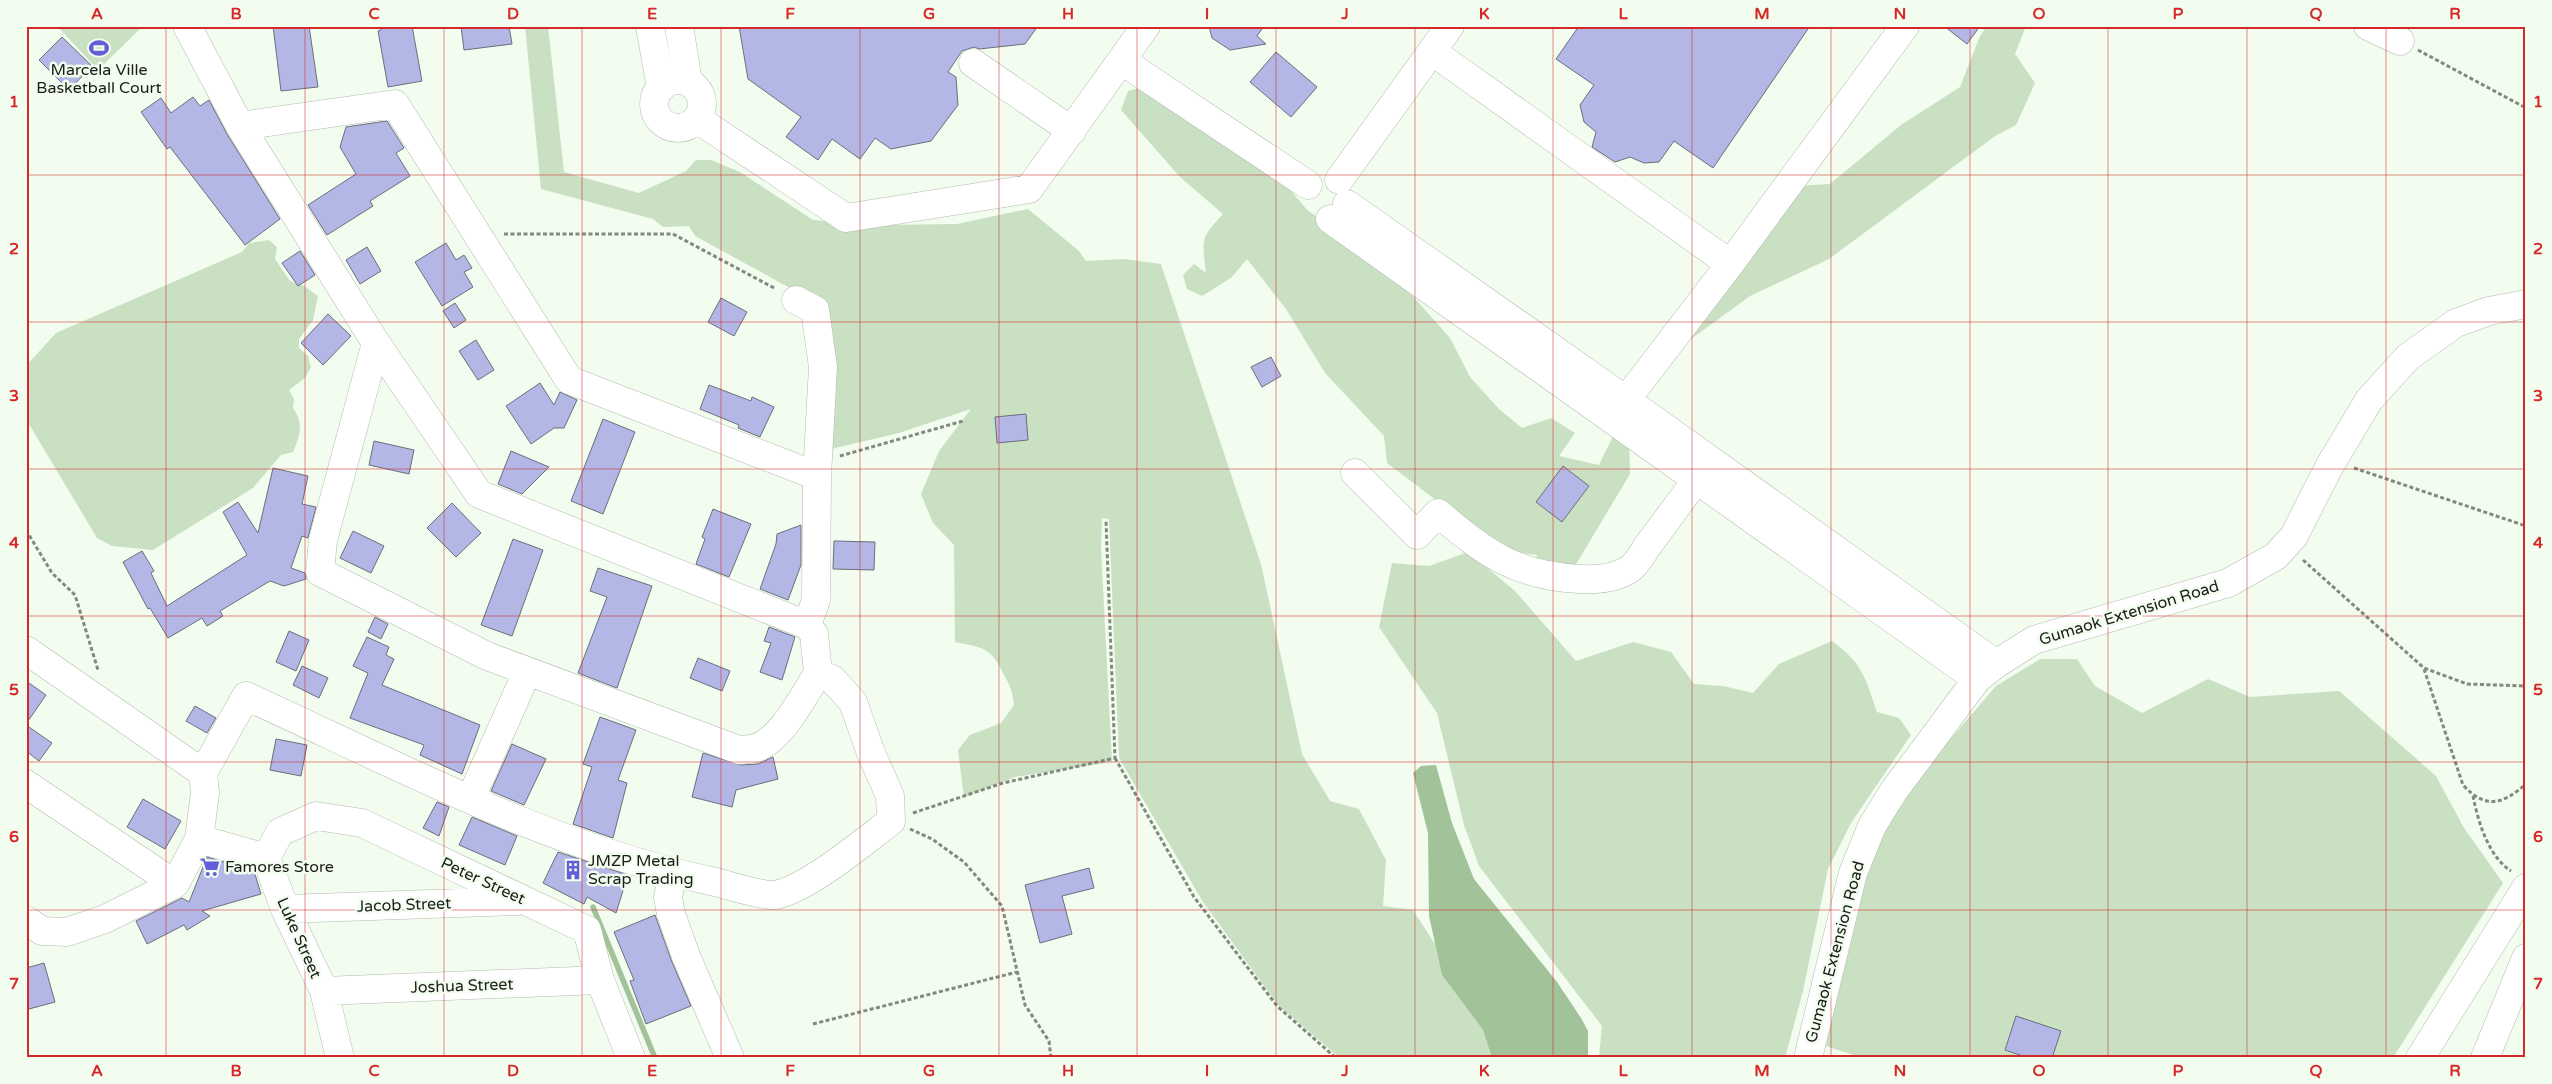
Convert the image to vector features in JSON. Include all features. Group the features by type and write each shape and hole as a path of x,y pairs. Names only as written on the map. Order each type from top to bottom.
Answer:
{"street":[{"path":"187,26 240,126 376,343 479,494 807,625 814,634 818,673 795,709 772,739 756,748 739,750 527,672 487,656 320,572 323,540 376,343"},
{"path":"650,26 661,88"},
{"path":"679,26 688,82"},
{"path":"697,119 846,218 1029,189 1146,26"},
{"path":"1450,26 1338,201 1314,216 1308,211 1304,203 1308,186 1314,179 1322,176 1331,176 1338,201 1697,479 1986,672"},
{"path":"1626,400 1730,264 1905,26"},
{"path":"2368,26 2400,41"},
{"path":"1433,52 1730,264"},
{"path":"1122,62 1308,186"},
{"path":"974,63 1072,131"},
{"path":"673,80 688,82 699,91 702,105 697,119 692,124 677,128 663,122 655,110 654,102 661,88 673,80"},
{"path":"240,126 395,104 568,380 817,476"},
{"path":"1338,201 1626,400 1986,672"},
{"path":"796,300 815,310 824,367 817,476 816,600 807,625"},
{"name":"Gumaok Extension Road","path":"1808,1058 1853,873 1872,826 1893,792 1986,672 2034,640 2228,583 2276,556 2294,536 2332,461 2369,400 2408,357 2456,323 2489,311 2526,304"},
{"path":"1355,473 1417,535 1438,513 1484,549 1519,568 1539,575 1596,580 1614,576 1632,567 1697,479"},
{"path":"26,650 203,773"},
{"path":"471,798 527,672"},
{"path":"26,920 42,931 67,932 105,919 175,884 199,838 204,793 203,773 246,696 551,834 673,873 774,895 802,884 837,862 891,821 890,796 871,753 853,702 832,679 818,673"},
{"path":"26,784 175,884"},
{"name":"Peter Street","path":"266,858 280,832 316,816 362,824 587,930 600,980 631,1058"},
{"path":"199,838 266,858"},
{"name":"Luke Street","path":"266,858 285,909 324,991 340,1058"},
{"path":"673,873 668,897 671,914 686,956 730,1058"},
{"path":"2420,1058 2520,881"},
{"name":"Jacob Street","path":"285,909 523,900"},
{"path":"2485,1058 2526,958"},
{"name":"Joshua Street","path":"324,991 600,980"}],"path":[{"path":"2400,41 2526,108"},
{"path":"476,234 673,234 796,300"},
{"path":"817,476 822,463 829,459 963,421"},
{"path":"2332,461 2526,526"},
{"path":"1106,521 1115,758 1194,897 1277,1006 1336,1058"},
{"path":"26,530 52,573 75,595 98,670"},
{"path":"2286,545 2424,668 2467,684 2526,686"},
{"path":"2424,668 2463,785 2472,795 2484,801 2500,801 2513,795 2526,784"},
{"path":"891,821 1002,783 1115,758"},
{"path":"2472,795 2476,813 2492,850 2499,861 2520,881"},
{"path":"891,821 932,840 964,862 1002,906 1025,1005 1048,1041 1051,1058"},
{"path":"813,1024 1017,972"}],"shaded area":[{"name":"Marcela Ville Basketball Court","path":"57,26 143,26 98,70"},
{"path":"525,26 548,26 564,172 639,193 686,171 696,160 711,160 740,172 813,220 883,225 957,224 1028,209 1079,251 1086,261 1124,259 1161,264 1261,564 1302,754 1330,801 1359,809 1386,860 1383,906 1413,910 1435,944 1442,975 1483,1030 1492,1058 1340,1058 1278,1005 1203,902 1119,758 1109,519 1102,518 1101,548 1112,762 1015,777 964,797 958,750 970,735 1001,723 1014,705 1014,701 1008,682 995,659 986,650 955,642 954,545 933,523 921,494 939,451 971,409 899,433 831,449 821,305 695,236 689,226 663,227 653,219 541,189"},
{"path":"1987,26 2026,26 2015,54 2035,83 2016,125 1995,136 1829,259 1750,296 1687,342 1798,186 1830,184 1901,125 1960,87 1980,36"},
{"path":"1148,86 1287,186 1308,211 1371,249 1450,338 1470,377 1499,409 1522,428 1551,418 1575,433 1559,456 1599,465 1613,436 1629,441 1630,474 1572,571 1533,567 1537,555 1502,550 1387,463 1384,436 1325,373 1286,309 1247,259 1231,278 1202,296 1187,289 1183,275 1194,264 1206,273 1204,240 1210,229 1223,214 1180,177 1121,110 1128,91"},
{"path":"269,240 277,247 275,259 290,281 304,286 318,296 313,320 299,339 299,348 308,356 311,367 305,378 289,390 294,399 293,408 300,424 298,440 293,452 281,455 253,488 153,550 112,546 97,538 26,419 26,366 56,333 242,252 249,243"},
{"path":"1468,552 1515,591 1576,661 1633,642 1671,652 1694,684 1723,686 1753,693 1779,664 1832,641 1857,664 1866,680 1877,712 1899,718 1911,735 1851,823 1828,869 1803,991 1785,1058 1599,1058 1602,1026 1479,866 1464,825 1437,713 1379,627 1392,563 1429,566"},
{"path":"2040,659 2077,659 2095,686 2142,713 2208,679 2250,697 2339,691 2436,776 2464,828 2503,883 2393,1058 1862,1058 1826,1046 1849,931 1878,840 1934,758 1996,686"},
{"path":"1436,765 1452,823 1474,879 1557,982 1581,1018 1588,1031 1588,1058 1492,1058 1483,1030 1442,975 1429,916 1428,833 1413,773 1421,766"}],"building":[{"path":"273,26 309,26 318,87 281,91"},
{"path":"380,26 412,26 422,81 388,87 378,31 381,30"},
{"path":"461,26 509,26 512,44 464,50"},
{"path":"739,26 1038,26 1025,44 979,49 974,47 962,51 948,72 956,77 958,105 931,141 891,149 875,138 860,159 832,139 818,160 786,137 801,117 748,79"},
{"path":"1209,26 1264,26 1257,36 1266,44 1230,50 1212,38"},
{"path":"1579,26 1810,26 1713,168 1674,141 1659,162 1644,163 1630,157 1615,162 1592,147 1596,132 1584,122 1580,105 1594,85 1556,59"},
{"path":"1944,26 1980,26 1967,44"},
{"path":"62,37 92,66 69,90 39,60"},
{"path":"1276,52 1317,87 1291,117 1250,82"},
{"path":"193,97 200,106 209,100 227,134 280,219 245,245 170,147 167,149 141,112 161,98 171,113"},
{"path":"387,121 404,148 396,153 410,176 370,201 373,206 327,235 308,205 356,174 340,147 346,127"},
{"path":"446,243 456,260 464,255 472,268 464,272 473,287 442,306 415,262"},
{"path":"367,247 381,271 360,284 346,260"},
{"path":"300,251 315,275 298,286 282,263"},
{"path":"721,298 747,312 734,336 708,322"},
{"path":"455,303 466,320 454,328 443,311"},
{"path":"328,314 351,336 323,365 301,343"},
{"path":"476,340 494,370 478,380 459,351"},
{"path":"1271,357 1281,376 1262,387 1251,367"},
{"path":"540,383 554,405 560,392 577,400 564,428 554,428 531,444 506,406"},
{"path":"709,385 751,401 752,397 774,407 760,437 738,428 739,425 700,409"},
{"path":"1026,414 1028,440 997,443 995,417"},
{"path":"603,419 635,432 603,514 571,501"},
{"path":"374,441 414,450 409,474 369,465"},
{"path":"511,451 549,467 522,494 498,484"},
{"path":"1563,466 1589,486 1562,522 1536,502"},
{"path":"273,468 308,476 302,504 316,507 308,538 302,536 291,568 305,573 306,579 284,586 270,581 220,611 223,616 207,626 202,618 168,638 150,608 148,609 123,562 142,551 154,571 151,573 167,606 247,555 223,512 238,502 258,533"},
{"path":"452,503 481,533 456,557 427,528"},
{"path":"713,509 751,524 729,577 696,564 705,539 702,537"},
{"path":"801,525 801,565 788,600 760,589 776,544 777,534"},
{"path":"353,531 384,546 371,573 340,558"},
{"path":"513,539 543,550 512,636 481,625"},
{"path":"834,541 875,542 874,570 833,569"},
{"path":"598,568 652,586 617,688 578,673 607,597 590,591"},
{"path":"375,617 388,624 381,639 368,632"},
{"path":"769,627 795,637 782,680 760,672 771,643 764,641"},
{"path":"289,631 309,640 296,671 276,662"},
{"path":"367,637 389,647 386,655 394,659 382,685 480,725 462,774 420,755 424,745 350,718 368,673 353,666"},
{"path":"698,658 730,671 722,691 690,678"},
{"path":"302,666 328,678 319,698 293,685"},
{"path":"26,681 46,695 26,724"},
{"path":"195,706 216,718 207,733 186,721"},
{"path":"600,717 636,730 618,780 627,783 613,838 573,824 592,767 583,764"},
{"path":"26,725 52,743 39,761 26,751"},
{"path":"276,739 307,745 301,776 270,770"},
{"path":"512,744 546,759 524,805 491,791"},
{"path":"703,753 741,765 758,764 773,757 778,779 736,790 732,807 692,797"},
{"path":"143,799 181,821 165,849 127,827"},
{"path":"437,802 449,807 439,836 423,828"},
{"path":"472,817 517,836 505,865 459,845"},
{"path":"558,852 628,875 616,913 587,897 584,904 543,883"},
{"path":"207,857 254,871 261,894 202,911 210,916 187,930 184,925 147,944 136,921 182,898 189,902"},
{"path":"1089,868 1094,888 1062,896 1072,934 1040,943 1025,885"},
{"path":"655,915 691,1006 646,1024 630,981 634,980 614,932"},
{"path":"44,963 55,1002 29,1009 26,998 26,968"},
{"path":"2016,1016 2061,1031 2052,1058 2029,1058 2005,1050"}],"waterway":[{"path":"593,907 655,1058"}],"place":[{"name":"Marcela Ville Basketball Court","path":"99,48"},
{"name":"Famores Store","path":"210,867"},
{"name":"JMZP Metal Scrap Trading","path":"573,870"}]}
